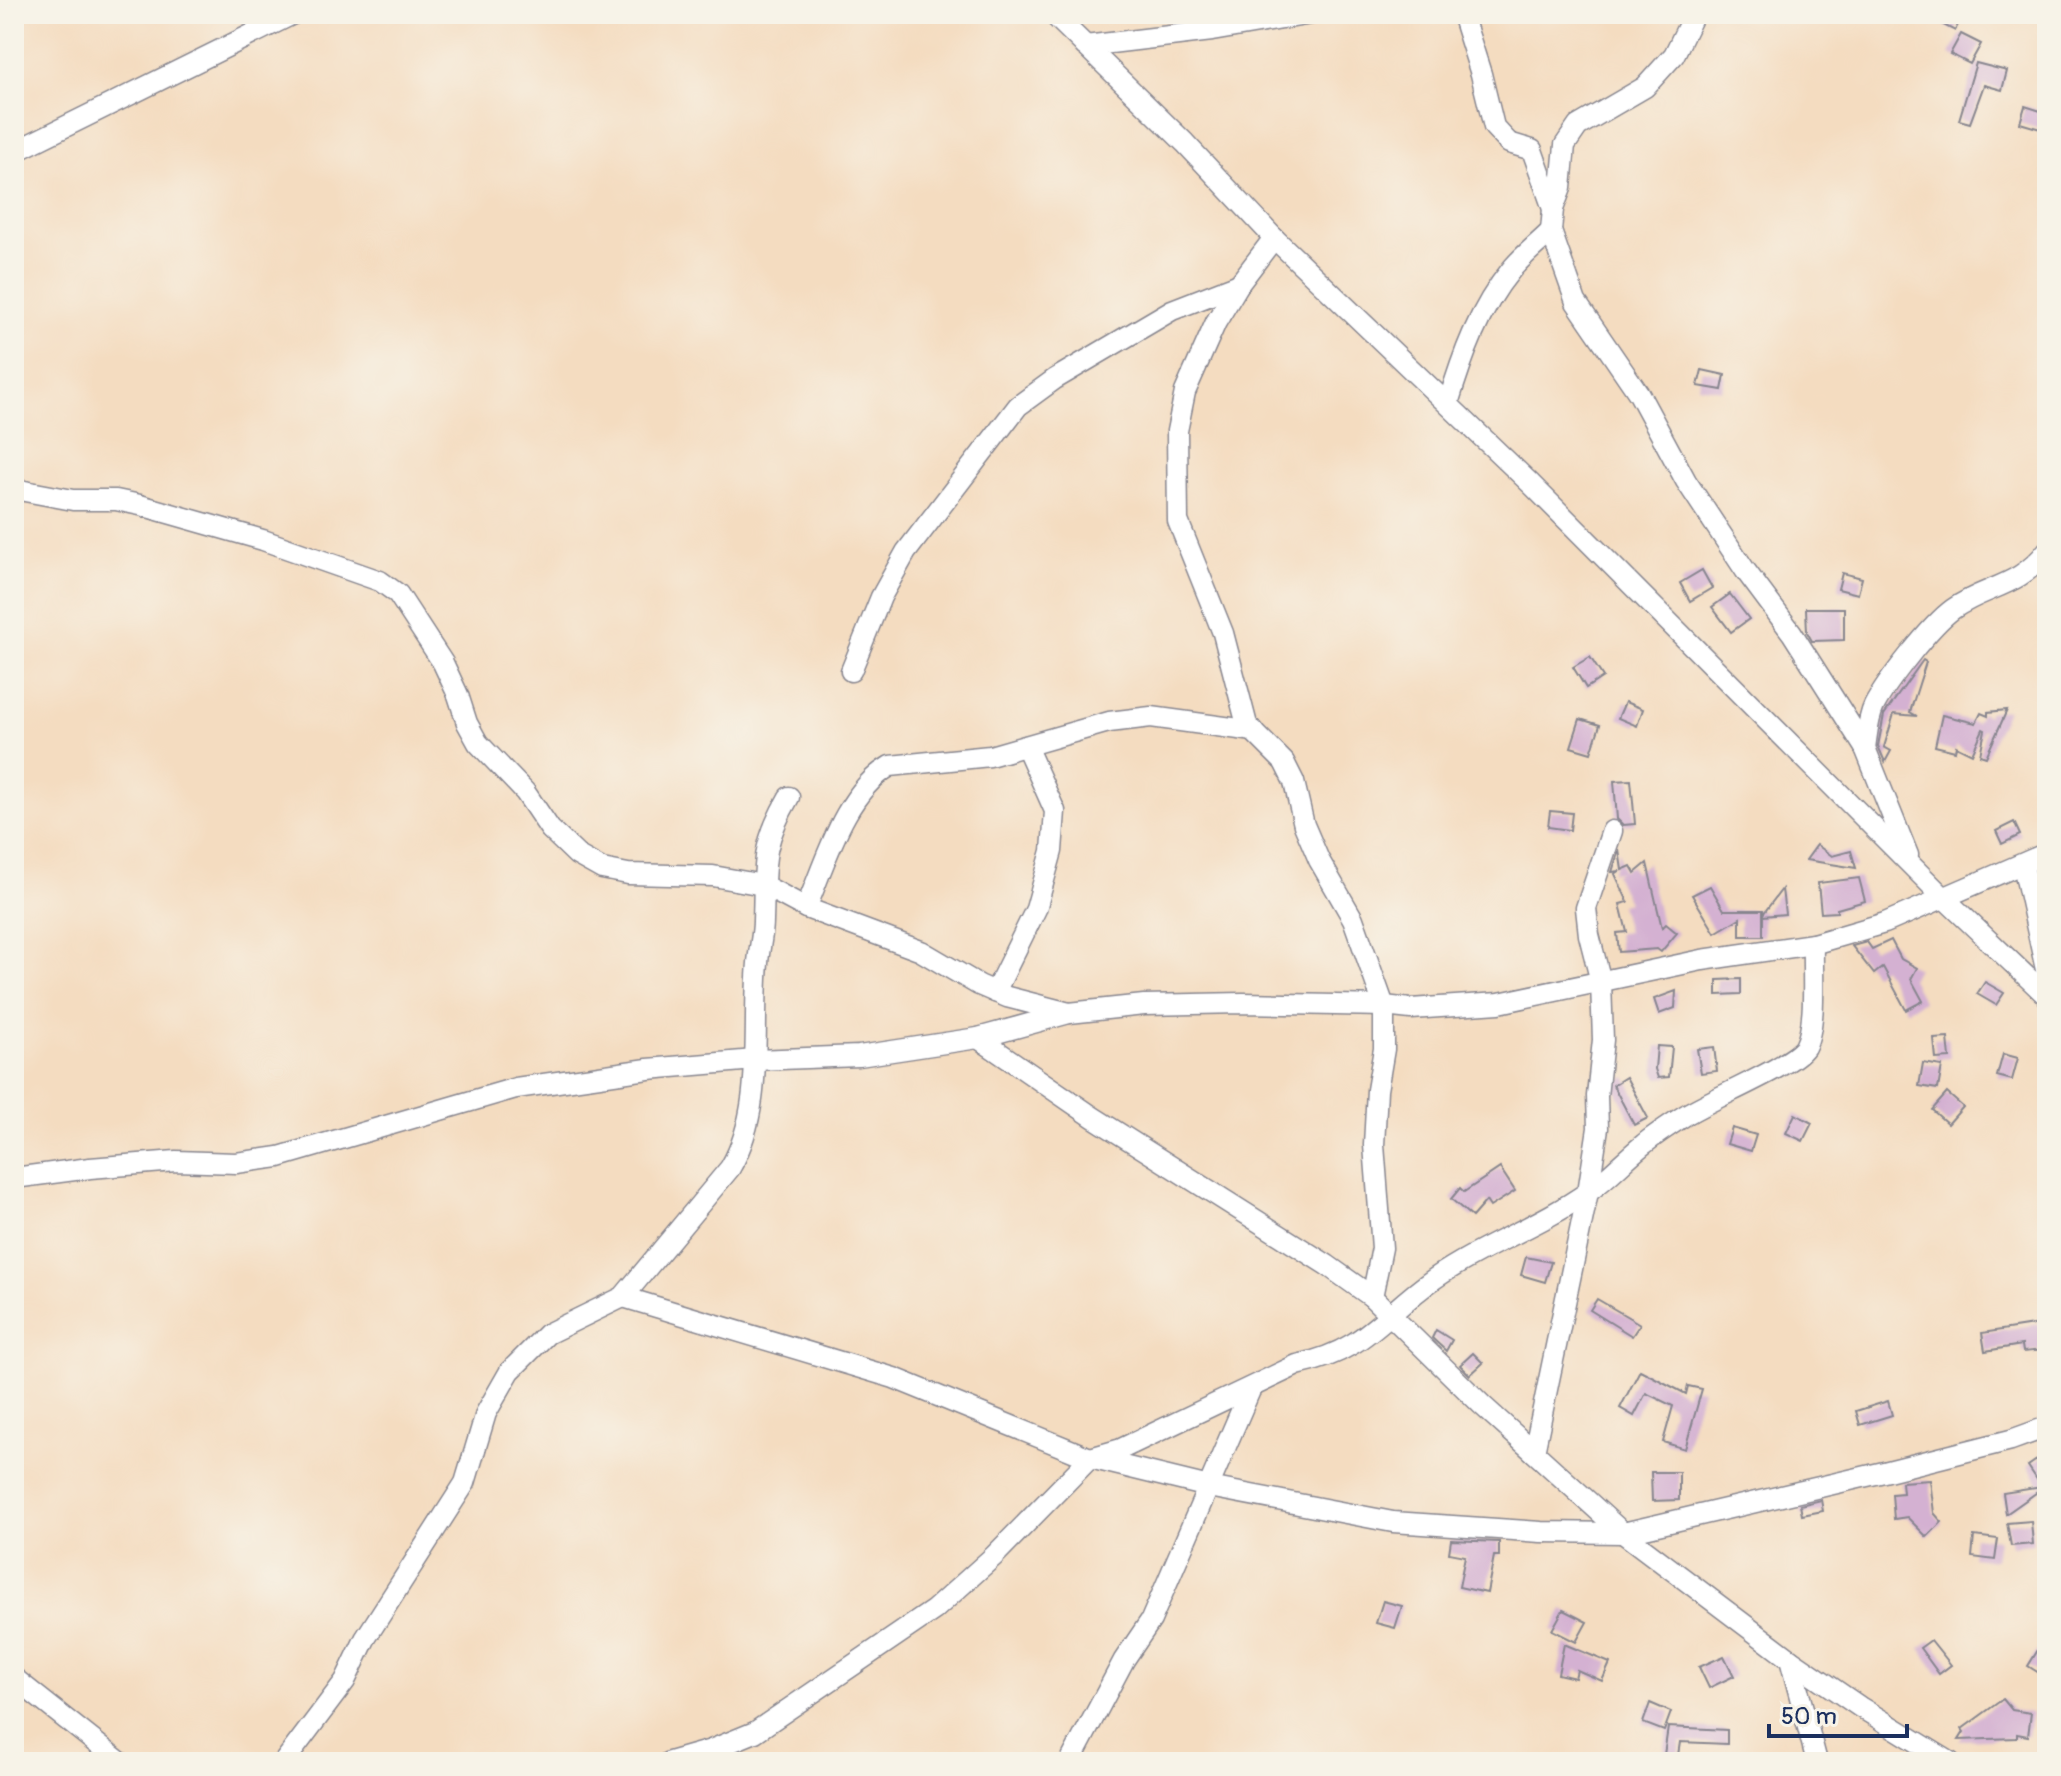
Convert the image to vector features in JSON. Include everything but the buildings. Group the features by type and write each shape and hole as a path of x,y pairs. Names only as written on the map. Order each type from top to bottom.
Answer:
{"street":[{"path":"14,152 293,14"},
{"path":"1053,14 1185,143 1274,238 1531,484 1943,897 2047,996"},
{"path":"1085,46 1212,31 1311,14"},
{"path":"1462,14 1494,127 1509,143 1532,150 1553,209"},
{"path":"1694,14 1674,55 1645,87 1578,126 1565,145 1561,188 1553,209 1551,231 1576,302 1639,394 1686,481 1745,570 1792,633 1865,748 1913,867"},
{"path":"1448,404 1464,350 1492,298 1512,268 1551,231"},
{"path":"1274,238 1239,284 1216,322 1185,392 1177,431 1178,521 1223,633 1247,725 1284,762 1294,782 1304,825 1319,860 1353,919 1384,1006 1384,1049 1377,1090 1374,1145 1382,1248 1372,1297"},
{"path":"851,671 881,597 906,552 1018,406 1055,379 1172,310 1239,284"},
{"path":"14,489 73,500 116,500 140,505 263,540 380,581 398,594 443,663 478,743 525,792 550,829 577,855 602,869 628,874 713,876 763,885 806,908 921,951 995,992 1069,1013"},
{"path":"1865,748 1873,708 1887,685 1933,629 1952,610 2009,584 2034,567 2047,551"},
{"path":"806,908 851,805 877,773 890,766 990,756 1109,722 1151,717 1254,731"},
{"path":"995,992 1036,909 1052,851 1055,811 1026,746"},
{"path":"284,1762 345,1681 365,1639 465,1483 486,1413 510,1371 547,1334 623,1297 730,1168 742,1147 755,1060 758,964 763,919 762,868 773,825 789,797"},
{"path":"1534,1452 1588,1192 1598,1128 1597,1096 1603,1040 1601,982 1589,935 1586,908 1612,831"},
{"path":"14,1178 176,1161 236,1163 279,1157 516,1088 648,1069 755,1060 859,1056 978,1038 1069,1013 1144,1005 1243,1003 1411,1009 1499,1003 1702,960 1813,944 1885,923 2047,853"},
{"path":"2023,865 2047,974"},
{"path":"763,919 806,908"},
{"path":"669,1762 711,1750 755,1732 934,1610 994,1556 1090,1458 1121,1449 1297,1365 1323,1360 1356,1344 1432,1280 1471,1255 1588,1192 1645,1143 1695,1108 1786,1063 1804,1047 1810,1027 1814,990 1813,944"},
{"path":"978,1038 1093,1117 1327,1265 1372,1297 1482,1405 1623,1533 1790,1659 1860,1707 1950,1762"},
{"path":"623,1297 894,1378 1090,1458 1209,1487 1393,1522 1541,1532 1623,1533 1884,1472 2011,1440 2047,1427"},
{"path":"1070,1762 1124,1660 1151,1620 1251,1388"},
{"path":"1790,1659 1817,1762"},
{"path":"14,1678 120,1762"}]}
